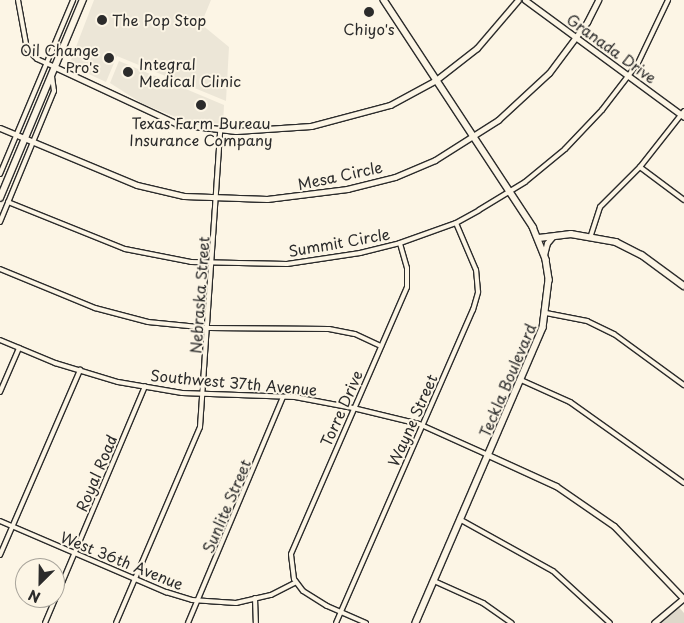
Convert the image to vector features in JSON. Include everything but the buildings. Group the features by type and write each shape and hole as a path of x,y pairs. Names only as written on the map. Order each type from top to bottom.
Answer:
{"main road":[{"path":"0,198 83,0"},
{"name":"Teckla Boulevard","path":"384,0 538,238 549,280 546,313 521,380 416,623"},
{"path":"538,238 555,235 591,235 628,247 684,286"}],"street":[{"path":"18,0 27,49 46,63 163,120 220,130 283,129 338,121 390,105 436,80 477,48 518,0"},
{"path":"0,174 73,0"},
{"name":"Granada Drive","path":"525,0 683,114"},
{"name":"Mesa Circle","path":"0,128 138,185 184,196 295,198 364,185 435,160 474,138 534,88 576,38 598,0"},
{"name":"Summit Circle","path":"8,202 125,249 168,259 212,264 312,261 400,243 456,223 510,192 544,167 584,131 629,76 647,48 668,0"},
{"path":"0,222 54,91 52,76"},
{"path":"591,235 600,207 640,167 683,114"},
{"name":"Nebraska Street","path":"116,623 200,427 209,328 220,130"},
{"path":"640,167 684,200"},
{"name":"Wayne Street","path":"336,623 421,425 473,310 478,292 476,270 456,223"},
{"path":"544,255 547,243 555,235"},
{"name":"Torre Drive","path":"296,582 291,554 407,287 407,268 400,243"},
{"path":"0,269 123,317 209,328 328,329 355,334 381,346"},
{"path":"546,313 587,321 614,334 684,385"},
{"name":"Southwest 37th Avenue","path":"0,340 80,370 145,386 203,394 283,397 353,408 421,425 556,486 614,526 684,598"},
{"path":"0,392 19,348"},
{"path":"0,556 80,370"},
{"path":"521,380 578,407 684,483"},
{"name":"Royal Road","path":"45,623 145,386"},
{"name":"Sunlite Street","path":"188,623 283,397"},
{"path":"461,520 553,571 610,623"},
{"name":"West 36th Avenue","path":"0,521 166,592 198,600 236,603 271,595 296,582"},
{"path":"434,581 483,603 512,623"},
{"path":"296,582 303,591 340,612 366,623"},
{"path":"255,598 256,623"},
{"path":"654,623 684,598"}],"shaded area":[{"path":"94,0 211,0 201,24 229,47 226,101 117,56 106,82 69,65"},
{"path":"119,61 224,105 223,124 186,121 143,104 110,83"},
{"path":"677,605 684,613 684,623 656,623"}],"place":[{"name":"Chiyo's","path":"369,12"},
{"name":"The Pop Stop","path":"102,20"},
{"name":"Oil Change Pro's","path":"109,58"},
{"name":"Integral Medical Clinic","path":"128,72"},
{"name":"Texas Farm Bureau Insurance Company","path":"201,105"}]}
